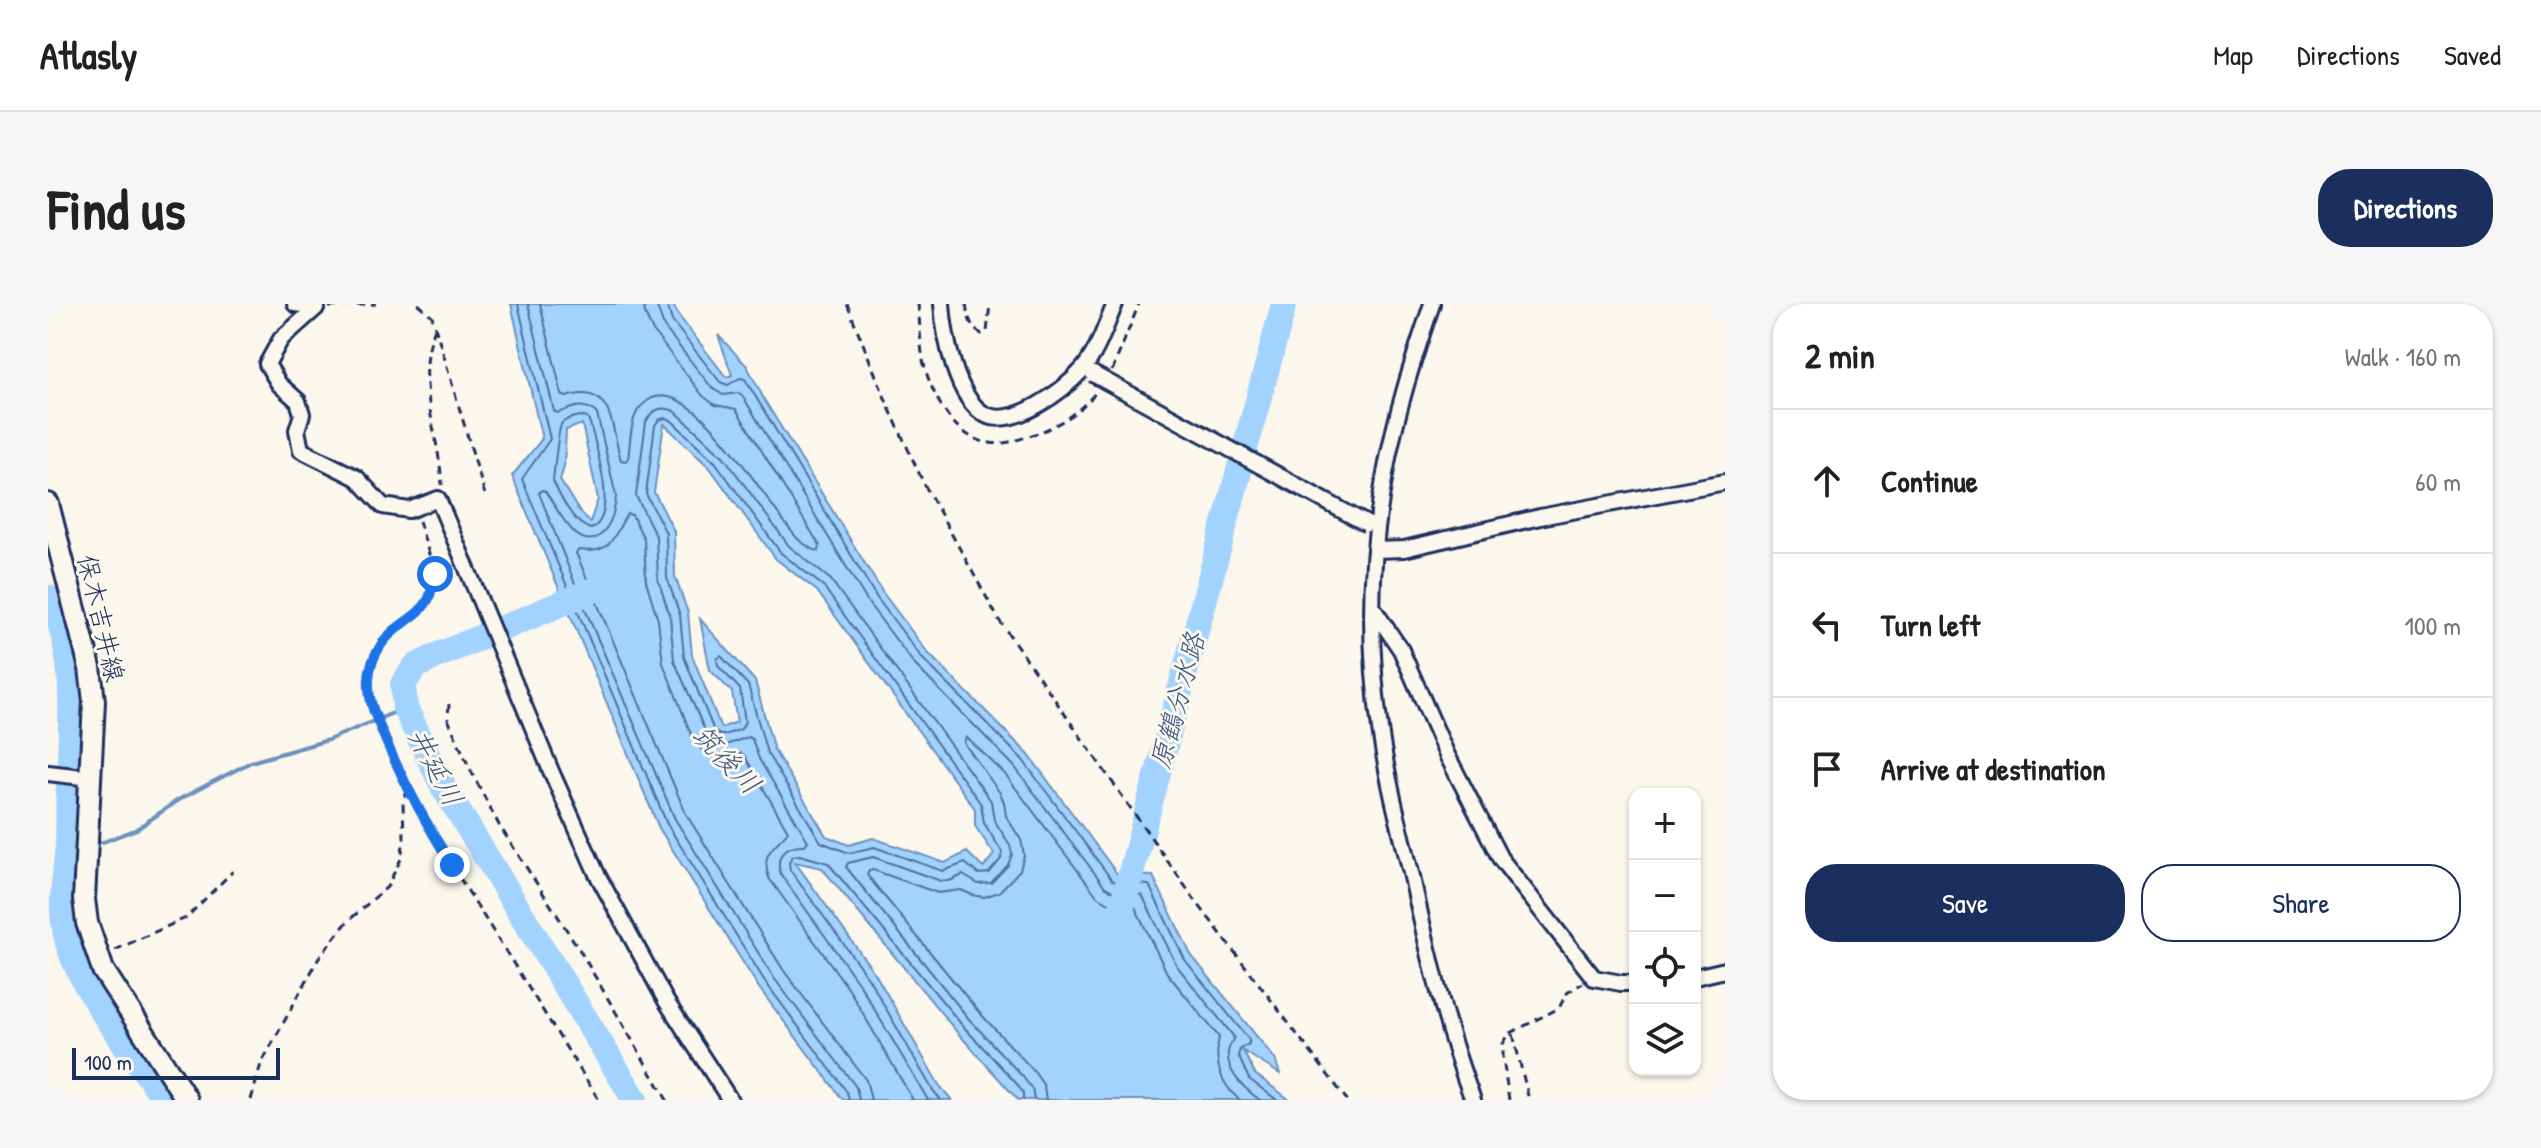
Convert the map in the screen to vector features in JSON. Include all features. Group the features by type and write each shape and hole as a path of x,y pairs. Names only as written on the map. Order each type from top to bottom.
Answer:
{"main road":[{"name":"保木吉井線","path":"48,504 90,668 94,701 87,778 84,899 87,923 98,959 118,996 187,1100"}],"street":[{"path":"295,304 317,307"},
{"path":"942,304 944,331 953,366 975,406 988,416 1018,415 1093,375 1102,335 1115,304"},
{"path":"1432,304 1399,408 1372,525 1376,550 1373,667 1388,779 1441,995 1473,1100"},
{"path":"317,307 281,339 267,364 279,384 298,401 302,414 297,430 301,450 357,478 383,506 409,510 438,499 480,605 597,874 666,1001 730,1100"},
{"path":"1093,375 1372,525"},
{"path":"1376,550 1404,549 1540,517 1725,482"},
{"path":"1374,609 1401,650 1447,755 1500,858 1594,978 1629,983"},
{"path":"50,773 87,778"},
{"path":"1701,976 1725,970"}],"path":[{"path":"317,307 376,304"},
{"path":"418,304 432,316 486,498"},
{"path":"847,304 923,482 999,620 1192,896 1347,1100"},
{"path":"918,304 923,361 935,393 948,416 964,433 977,440 990,444 1015,441 1049,430 1073,415 1093,375"},
{"path":"966,304 970,322 982,334 989,327 990,304"},
{"path":"1112,371 1139,304"},
{"path":"435,328 430,341 426,379 442,483 438,499"},
{"path":"415,508 435,574 428,600 381,643 372,662 369,684 371,706 419,813 599,1100"},
{"path":"449,704 448,719 499,825 579,949 667,1100"},
{"path":"251,1100 261,1064 320,956 348,921 387,887 401,859 403,803 408,789"},
{"path":"98,959 186,918 233,871"},
{"path":"1509,1100 1503,1044 1509,1034 1559,1008 1567,993 1594,978"},
{"path":"1513,1032 1529,1100"}],"water":[{"name":"筑後川","path":"511,304 673,304 726,377 732,375 718,335 747,366 765,401 883,593 928,653 1028,754 1118,875 1153,876 1191,955 1275,1059 1280,1074 1243,1051 1255,1074 1290,1100 1018,1100 956,1031 822,868 795,862 876,975 939,1085 952,1100 843,1100 759,988 659,828 512,476 542,439","holes":["582,424 598,499 590,522 577,508 560,480 564,467 566,430","664,424 710,468 776,559 817,591 975,809 975,826 994,854 983,868 967,852 945,863 873,838 849,845 826,836 774,750 755,681 700,619 710,670 732,692 737,722 721,728 692,655 688,613 675,576 674,531 654,492"]}],"waterway":[{"name":"原鶴分水路","path":"1121,910 1284,304"},
{"name":"井延川","path":"596,589 436,656 415,667 403,684 405,708 444,788 635,1100"},
{"path":"48,598 65,639 71,688 68,836 63,900 66,934 81,975 94,997 166,1100"},
{"path":"94,843 137,829 178,800 251,762 328,740 405,708"},
{"path":"68,845 81,844"}],"route":[{"path":"435,574 428,600 381,643 372,662 369,684 371,706 419,813 452,865"}]}
